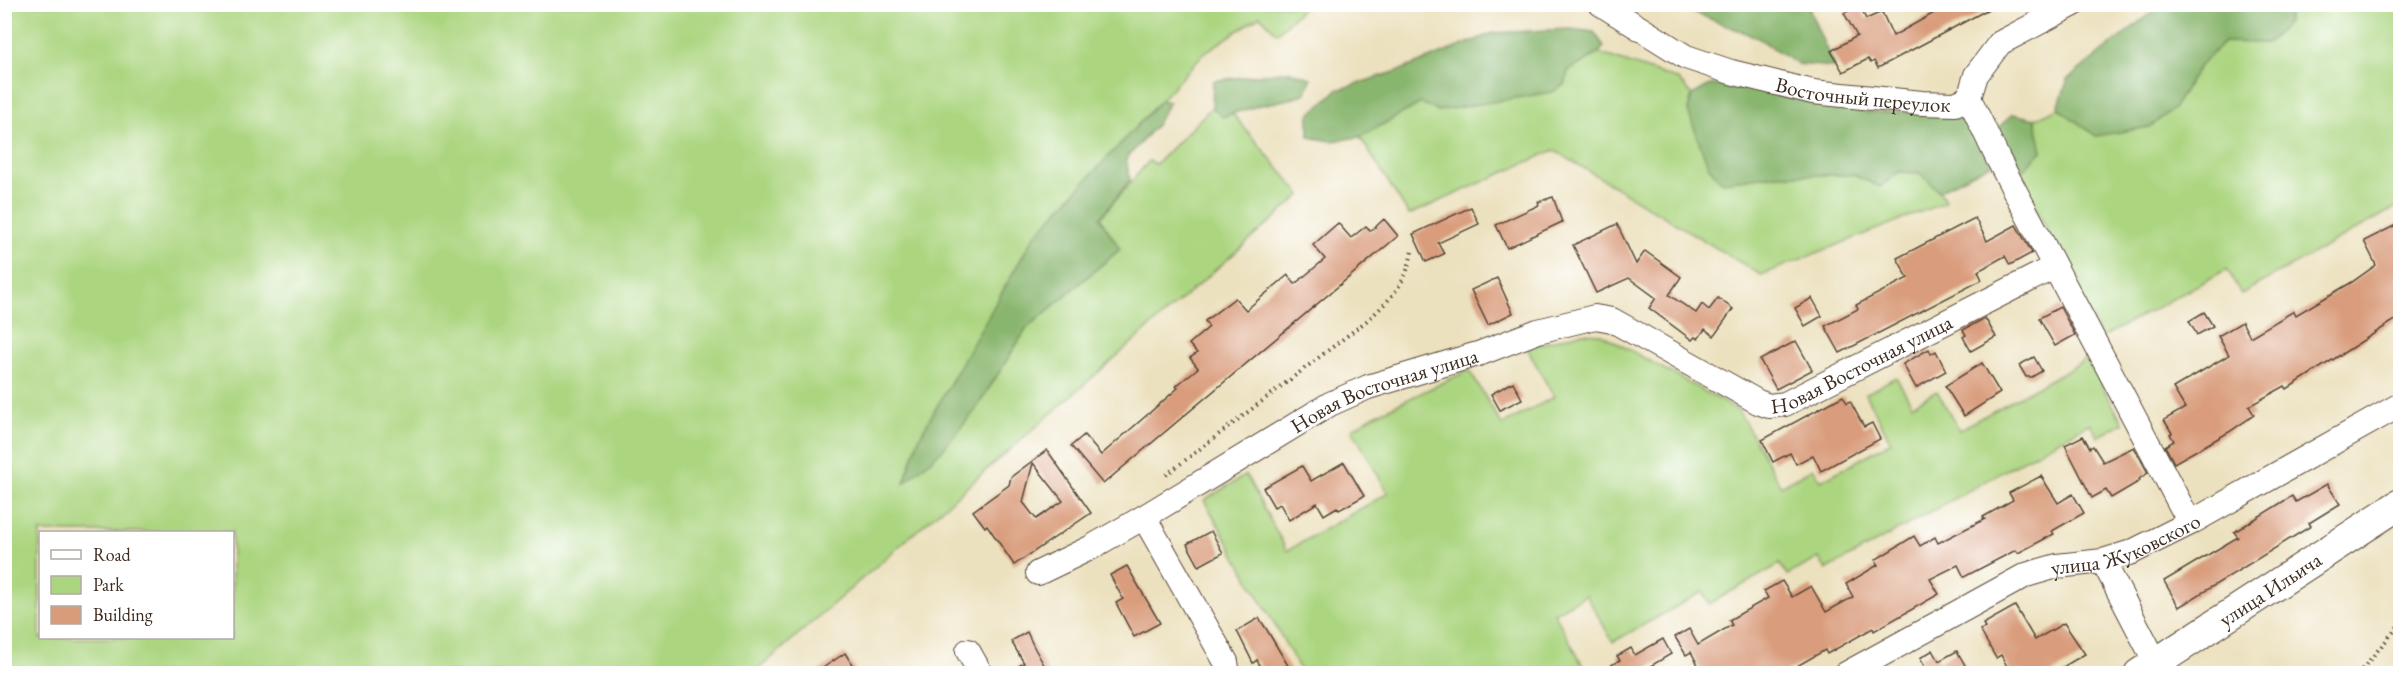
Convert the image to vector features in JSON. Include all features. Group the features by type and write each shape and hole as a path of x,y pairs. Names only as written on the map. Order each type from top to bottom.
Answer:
{"main road":[{"name":"улица Ильича","path":"2147,668 2400,504"}],"street":[{"name":"Восточный переулок","path":"1601,4 1686,57 1731,72 1813,92 1922,104 1955,104 1969,98 1976,75 2000,43 2074,4"},
{"path":"1969,98 2054,267 2190,523"},
{"name":"Новая Восточная улица","path":"1038,573 1090,548 1144,517 1330,404 1368,387 1480,353 1538,331 1595,317 1612,320 1769,406 1785,404 2054,267"},
{"name":"улица Жуковского","path":"1846,674 2026,574 2057,566 2103,561 2132,552 2190,523 2400,405"},
{"path":"1144,517 1226,662 1228,674"},
{"path":"2103,561 2147,668"},
{"path":"969,651 981,674"}],"path":[{"path":"1166,475 1377,312 1392,298 1410,269 1412,251"},
{"path":"2358,674 2400,624"}],"green space":[{"path":"2162,4 2290,5 2288,22 2268,43 2224,42 2198,68 2173,109 2150,127 2096,136 2058,108 2068,79"},
{"path":"4,5 1306,5 1277,33 1260,16 1204,53 1035,236 919,438 905,482 941,451 974,412 1027,328 1120,249 1100,218 1149,161 1156,164 1212,107 1222,116 1232,113 1301,195 754,673 5,673"},
{"path":"1684,5 1816,5 1809,9 1834,67 1797,64 1758,38 1685,9"},
{"path":"2290,5 2400,5 2400,205 2241,294 2227,269 2101,338 2019,173 2042,151 2035,119 2058,108 2096,136 2173,109 2198,68 2224,42 2268,43 2288,22"},
{"path":"1570,29 1594,32 1604,46 1599,53 1568,71 1565,85 1552,92 1438,111 1421,103 1360,137 1332,141 1309,137 1309,115 1337,90 1401,70 1493,33"},
{"path":"1599,53 1679,80 1692,95 1688,111 1722,182 1777,175 1854,175 1880,187 1899,172 1920,173 1939,191 1946,202 1761,275 1554,150 1409,215 1360,137 1421,103 1565,85 1568,71"},
{"path":"1288,71 1311,78 1306,93 1222,117 1212,107 1213,81"},
{"path":"1710,85 1738,86 1869,113 1935,112 1967,115 1991,164 1939,191 1920,173 1899,172 1880,187 1854,175 1777,175 1722,182 1708,166 1688,111 1692,95"},
{"path":"1161,100 1169,102 1156,125 1126,159 1130,180 1100,218 1120,249 1027,328 974,412 941,451 904,483 919,438 1034,236"},
{"path":"2013,114 2035,119 2042,151 2019,173 1998,128"},
{"path":"1580,333 1601,334 1738,410 1781,486 1813,468 1821,481 1891,442 1865,394 1896,377 1912,405 1937,391 1959,430 2087,359 2123,423 2098,437 2090,423 1826,570 1819,558 1787,575 1780,564 1709,604 1702,592 1613,642 1586,595 1554,613 1585,669 1576,673 1302,673 1204,500 1246,475 1287,551 1388,493 1352,429 1373,416 1469,370 1502,425 1554,397 1527,348"}],"building":[{"path":"1950,4 1998,4 1878,68 1874,61 1871,63 1868,59 1843,72 1831,51 1857,36 1844,13 1859,5 1866,19 1882,12 1893,36"},
{"path":"1553,197 1562,222 1507,248 1496,225 1539,205 1538,202"},
{"path":"1471,207 1479,224 1438,243 1444,254 1426,262 1413,234"},
{"path":"1975,218 1987,241 2016,225 2032,253 2010,265 2005,256 1978,271 1982,280 1840,353 1825,326 1858,309 1856,305 1908,278 1897,258"},
{"path":"1384,219 1398,236 1103,484 1071,446 1084,435 1101,455 1198,368 1190,358 1197,353 1189,344 1209,327 1205,321 1235,298 1246,310 1288,275 1295,284 1325,259 1313,245 1338,223 1351,238 1366,226 1371,231"},
{"path":"2400,223 2400,317 2287,389 2285,386 2249,406 2254,415 2174,463 2165,446 2174,441 2164,420 2185,408 2173,388 2229,355 2218,336 2242,322 2250,337 2294,311 2296,315 2352,282 2376,265 2364,241"},
{"path":"1617,224 1636,264 1645,251 1681,277 1669,295 1696,313 1702,304 1709,310 1718,298 1733,309 1714,336 1705,329 1698,339 1695,337 1692,340 1649,308 1656,298 1629,278 1596,293 1573,245"},
{"path":"1497,278 1513,313 1488,325 1471,290"},
{"path":"1812,298 1822,316 1805,326 1795,308"},
{"path":"2060,307 2075,335 2055,346 2039,318"},
{"path":"2204,312 2213,326 2197,335 2189,321"},
{"path":"1985,318 1996,337 1971,351 1963,337 1966,335 1963,330"},
{"path":"1796,341 1812,370 1776,389 1760,360"},
{"path":"1929,349 1931,354 1936,351 1946,371 1916,388 1903,364"},
{"path":"2034,357 2042,371 2032,377 2026,377 2019,365"},
{"path":"1982,363 2000,393 1964,416 1945,386"},
{"path":"1513,382 1522,399 1500,410 1491,394"},
{"path":"1843,396 1847,403 1850,401 1864,427 1872,423 1880,439 1821,471 1813,455 1796,464 1790,453 1773,462 1762,440"},
{"path":"2083,436 2090,448 2093,446 2103,462 2134,447 2148,473 2139,479 2140,481 2111,498 2106,490 2092,498 2065,445"},
{"path":"1047,450 1091,513 1014,565 987,525 985,527 973,511 1009,485 1011,477","holes":["1033,463 1063,501 1036,519 1023,502"]},
{"path":"1344,462 1364,496 1339,510 1337,507 1324,515 1317,503 1289,520 1280,504 1274,507 1263,488 1302,466 1311,481"},
{"path":"2041,476 2058,503 2073,494 2084,513 2052,531 2054,534 2018,553 2016,550 1964,577 1958,565 1930,579 1939,594 1874,631 1873,628 1827,654 1825,650 1783,674 1703,674 1691,652 1686,655 1675,637 1689,629 1698,645 1732,625 1729,620 1768,598 1764,591 1782,581 1792,597 1811,586 1826,612 1853,597 1846,584 1878,565 1875,560 1914,536 1920,546 1935,537 1938,543 1985,519 1983,517 2013,500 2009,493"},
{"path":"2327,484 2340,504 2309,523 2311,526 2179,607 2164,581 2238,537 2234,532 2292,496 2296,502"},
{"path":"1211,531 1223,553 1199,566 1187,544"},
{"path":"1127,566 1160,623 1134,637 1116,603 1123,599 1110,575"},
{"path":"2015,606 2035,640 2064,623 2085,654 2051,674 2011,674 2001,655 1996,658 1980,630 1985,628 1983,624"},
{"path":"1259,618 1293,674 1264,674 1257,660 1253,663 1237,631"},
{"path":"1027,632 1049,674 1005,674 1024,663 1011,641"},
{"path":"1663,639 1671,654 1637,674 1596,674 1620,660 1617,656 1631,648 1635,655"},
{"path":"1933,650 1939,661 1957,651 1970,674 1918,674 1926,669 1920,658"},
{"path":"845,653 858,674 814,674"}]}
